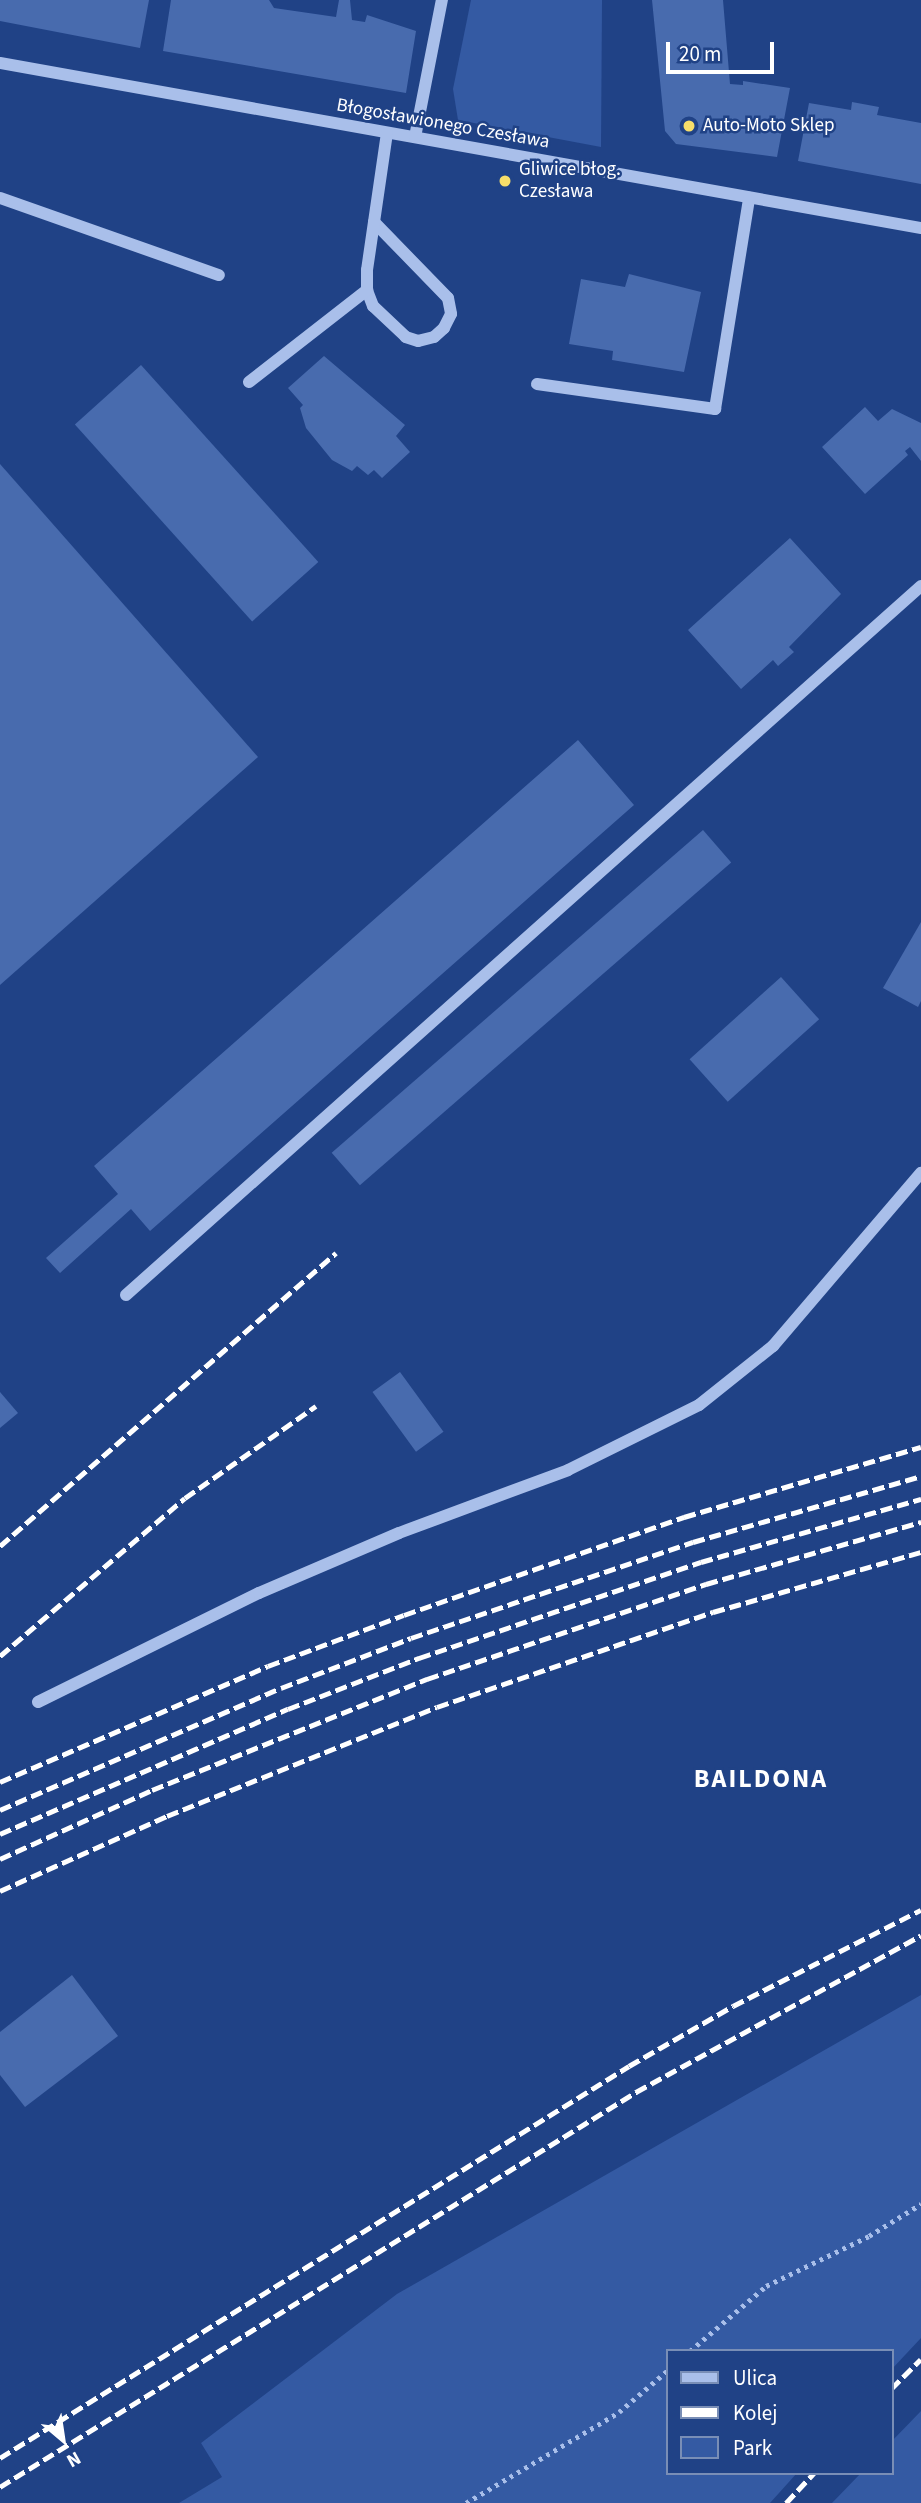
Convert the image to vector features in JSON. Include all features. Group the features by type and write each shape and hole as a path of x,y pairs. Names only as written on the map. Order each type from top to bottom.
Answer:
{"street":[{"path":"415,137 442,0"},
{"name":"Błogosławionego Czesława","path":"0,63 921,228"},
{"path":"374,222 439,284 451,314 444,328 418,341 383,318 367,290 374,222 387,133"},
{"path":"0,198 219,275"},
{"path":"537,384 715,409 749,198"},
{"path":"249,382 367,290"},
{"path":"126,1295 921,586"},
{"path":"38,1702 259,1593 399,1533 568,1469 699,1405 773,1346 921,1174"}],"path":[{"path":"692,2349 765,2286 869,2236 921,2204"},
{"path":"466,2503 491,2484 619,2412 666,2372"}],"green space":[{"path":"471,0 602,0 601,147 458,120 453,89"},
{"path":"921,1995 921,2338 893,2368 893,2349 666,2349 666,2475 795,2475 770,2503 179,2503 222,2477 201,2443 397,2294"},
{"path":"921,2411 921,2503 832,2503 859,2475 893,2475 893,2440"}],"building":[{"path":"0,0 149,0 140,48 0,21"},
{"path":"171,0 269,0 274,8 336,17 339,0 350,0 352,20 365,22 367,15 416,31 406,93 163,51"},
{"path":"652,0 723,0 730,84 743,85 743,81 790,88 777,157 676,144 665,131"},
{"path":"852,102 879,107 877,115 921,123 921,184 798,161 809,103 851,110"},
{"path":"629,274 701,292 684,372 612,360 613,351 569,344 581,279 625,287"},
{"path":"324,356 405,425 396,436 410,452 382,478 374,470 368,475 357,466 352,471 332,460 306,428 300,408 303,405 288,388"},
{"path":"141,365 318,562 252,621 75,425"},
{"path":"865,407 878,421 892,409 921,423 921,461 910,447 905,451 908,455 865,494 822,447"},
{"path":"0,464 258,757 0,985"},
{"path":"790,538 841,594 789,647 794,652 778,666 773,660 741,689 688,630"},
{"path":"578,740 634,805 150,1231 131,1209 60,1273 46,1258 118,1194 94,1166"},
{"path":"703,830 731,862 360,1185 332,1153"},
{"path":"921,922 921,1001 918,1007 883,988"},
{"path":"781,977 819,1019 728,1102 690,1059"},
{"path":"400,1372 443,1432 416,1452 372,1392"},
{"path":"0,1392 18,1413 0,1428"},
{"path":"72,1975 118,2036 25,2107 0,2075 0,2032"}],"railway":[{"path":"0,1546 336,1253"},
{"path":"0,1656 185,1498 316,1406"},
{"path":"0,1782 268,1666 404,1615 684,1517 921,1447"},
{"path":"0,1810 281,1688 411,1638 693,1542 921,1476"},
{"path":"0,1834 288,1709 419,1658 701,1562 921,1499"},
{"path":"0,1859 152,1790 427,1679 706,1584 921,1522"},
{"path":"0,1891 167,1816 437,1707 713,1612 921,1552"},
{"path":"0,2458 629,2066 733,2006 921,1910"},
{"path":"0,2487 636,2092 921,1935"},
{"path":"893,2387 921,2359"},
{"path":"786,2503 812,2475"}],"place":[{"name":"Auto-Moto Sklep","path":"689,126"},
{"name":"Gliwice błog. Czesława","path":"505,181"}],"district":[{"name":"BAILDONA","path":"761,1779"}]}
